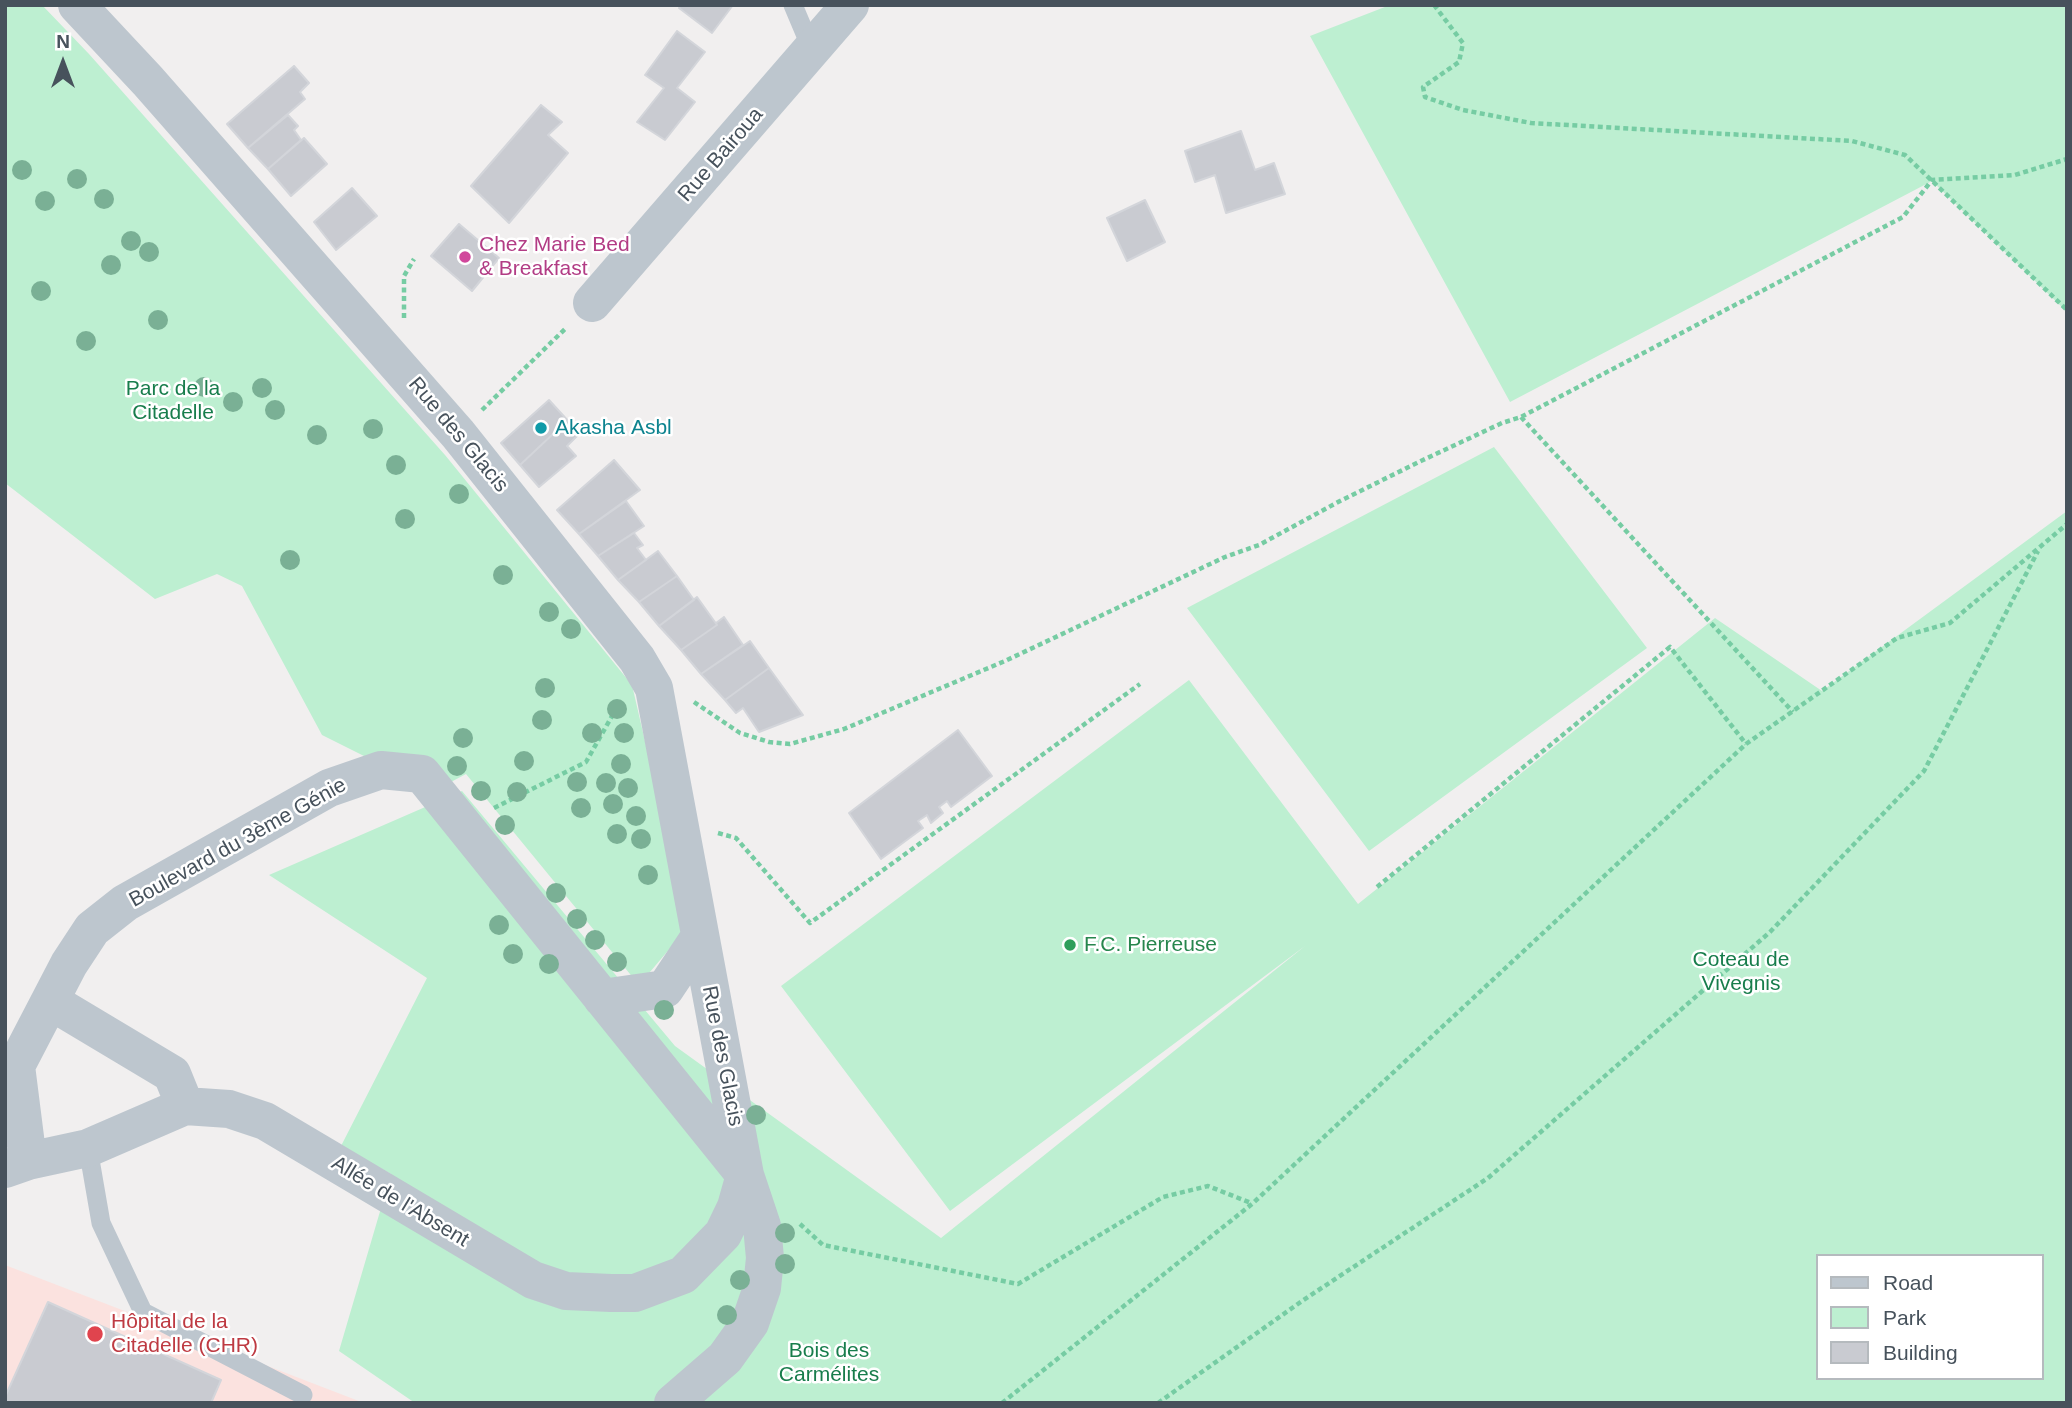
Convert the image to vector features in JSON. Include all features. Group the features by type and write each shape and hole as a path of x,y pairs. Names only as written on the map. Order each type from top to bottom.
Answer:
{"street":[{"name":"Rue des Glacis","path":"77,5 458,433 638,659 654,688 744,1175"},
{"name":"Rue Bairoua","path":"592,303 850,5"},
{"name":"Boulevard du 3ème Génie","path":"17,1165 16,1066 69,964 92,929 125,903 329,788 381,770 422,774 744,1175"},
{"name":"Rue des Glacis","path":"602,998 665,989 699,938"},
{"path":"50,1001 172,1074 185,1106"},
{"name":"Allée de l'Absent","path":"17,1165 88,1148 185,1106 229,1109 265,1121 533,1280 566,1291 635,1293 683,1275 723,1234 736,1207 744,1175"},
{"path":"673,1403 725,1358 750,1323 762,1288 765,1258 762,1226 744,1175"}],"lane":[{"path":"793,5 812,50"},
{"path":"88,1148 101,1223 143,1312 303,1395"}],"path":[{"path":"1434,5 1463,43 1459,62 1423,87 1424,97 1463,110 1531,123 1852,141 1905,155 2067,310"},
{"path":"654,688 694,701 740,733 769,742 790,744 815,739 1005,661 1225,557 1259,545 1340,501 1502,423 1521,417 1903,217 1932,180 2015,175 2067,159"},
{"path":"399,324 404,317 404,276 414,259"},
{"path":"458,433 592,303"},
{"path":"1521,417 1793,712"},
{"path":"1002,1403 1252,1203 1746,744 1897,638 1950,624 2067,524"},
{"path":"1158,1403 1302,1301 1488,1178 1770,932 1924,771 2040,547"},
{"path":"462,824 586,762 616,709 625,643"},
{"path":"1377,887 1670,647 1746,744"},
{"path":"678,821 736,838 810,923 1140,684"},
{"path":"793,1219 823,1245 1018,1284 1163,1197 1208,1186 1252,1203"}],"shaded area":[{"name":"Hôpital de la Citadelle (CHR)","path":"5,1265 364,1403 5,1403"}],"green space":[{"name":"Parc de la Citadelle","path":"5,5 42,5 89,54 445,455 632,685 688,927 639,985 466,774 434,791 322,735 242,586 217,574 155,599 5,483"},
{"path":"1390,5 2067,5 2067,312 1932,181 1510,402 1310,36"},
{"path":"1494,447 1647,648 1369,851 1187,608"},
{"name":"Coteau de Vivegnis","path":"2067,511 2067,1403 415,1403 339,1351 391,1174 341,1146 427,978 269,875 462,791 675,1046 941,1238 1305,946 950,1211 781,986 1189,680 1358,904 1715,618 1822,691"}],"building":[{"path":"681,5 733,5 712,33 679,8"},
{"path":"677,31 705,52 677,88 695,102 665,140 637,122 664,88 645,75"},
{"path":"294,66 309,83 300,92 305,99 248,148 227,124"},
{"path":"541,105 562,122 548,135 568,153 509,223 471,186"},
{"path":"288,115 298,126 294,130 301,140 268,169 248,148"},
{"path":"1241,131 1255,170 1274,163 1285,194 1226,213 1215,175 1195,182 1185,151"},
{"path":"304,138 327,164 291,196 268,169"},
{"path":"352,188 377,216 336,250 314,222"},
{"path":"1145,200 1165,242 1127,261 1107,218"},
{"name":"Chez Marie Bed & Breakfast","path":"459,224 499,258 472,291 431,256"},
{"name":"Akasha Asbl","path":"549,400 570,423 557,435 554,433 520,465 501,443"},
{"path":"570,423 579,434 567,446 576,456 539,487 520,465 554,433 557,435"},
{"path":"614,460 640,490 579,534 557,510"},
{"path":"626,501 644,526 598,556 579,534"},
{"path":"634,533 643,545 637,548 646,560 618,580 598,556"},
{"path":"658,551 677,576 639,602 618,580"},
{"path":"677,576 694,600 659,626 639,602"},
{"path":"697,597 717,625 681,650 659,626"},
{"path":"724,617 743,645 701,674 681,650"},
{"path":"750,641 769,668 725,700 701,674"},
{"path":"769,668 803,715 759,732 743,708 736,713 725,700"},
{"path":"958,730 992,776 951,807 947,801 939,807 943,813 931,823 927,815 918,821 923,828 881,859 849,813"},
{"path":"48,1302 221,1380 211,1403 5,1403 5,1397"}],"place":[{"name":"Chez Marie Bed & Breakfast","path":"465,257"},
{"name":"Akasha Asbl","path":"541,428"},
{"name":"F.C. Pierreuse","path":"1070,945"},
{"name":"Hôpital de la Citadelle (CHR)","path":"95,1334"}],"park label":[{"name":"Bois des Carmélites","path":"829,1363"}]}
